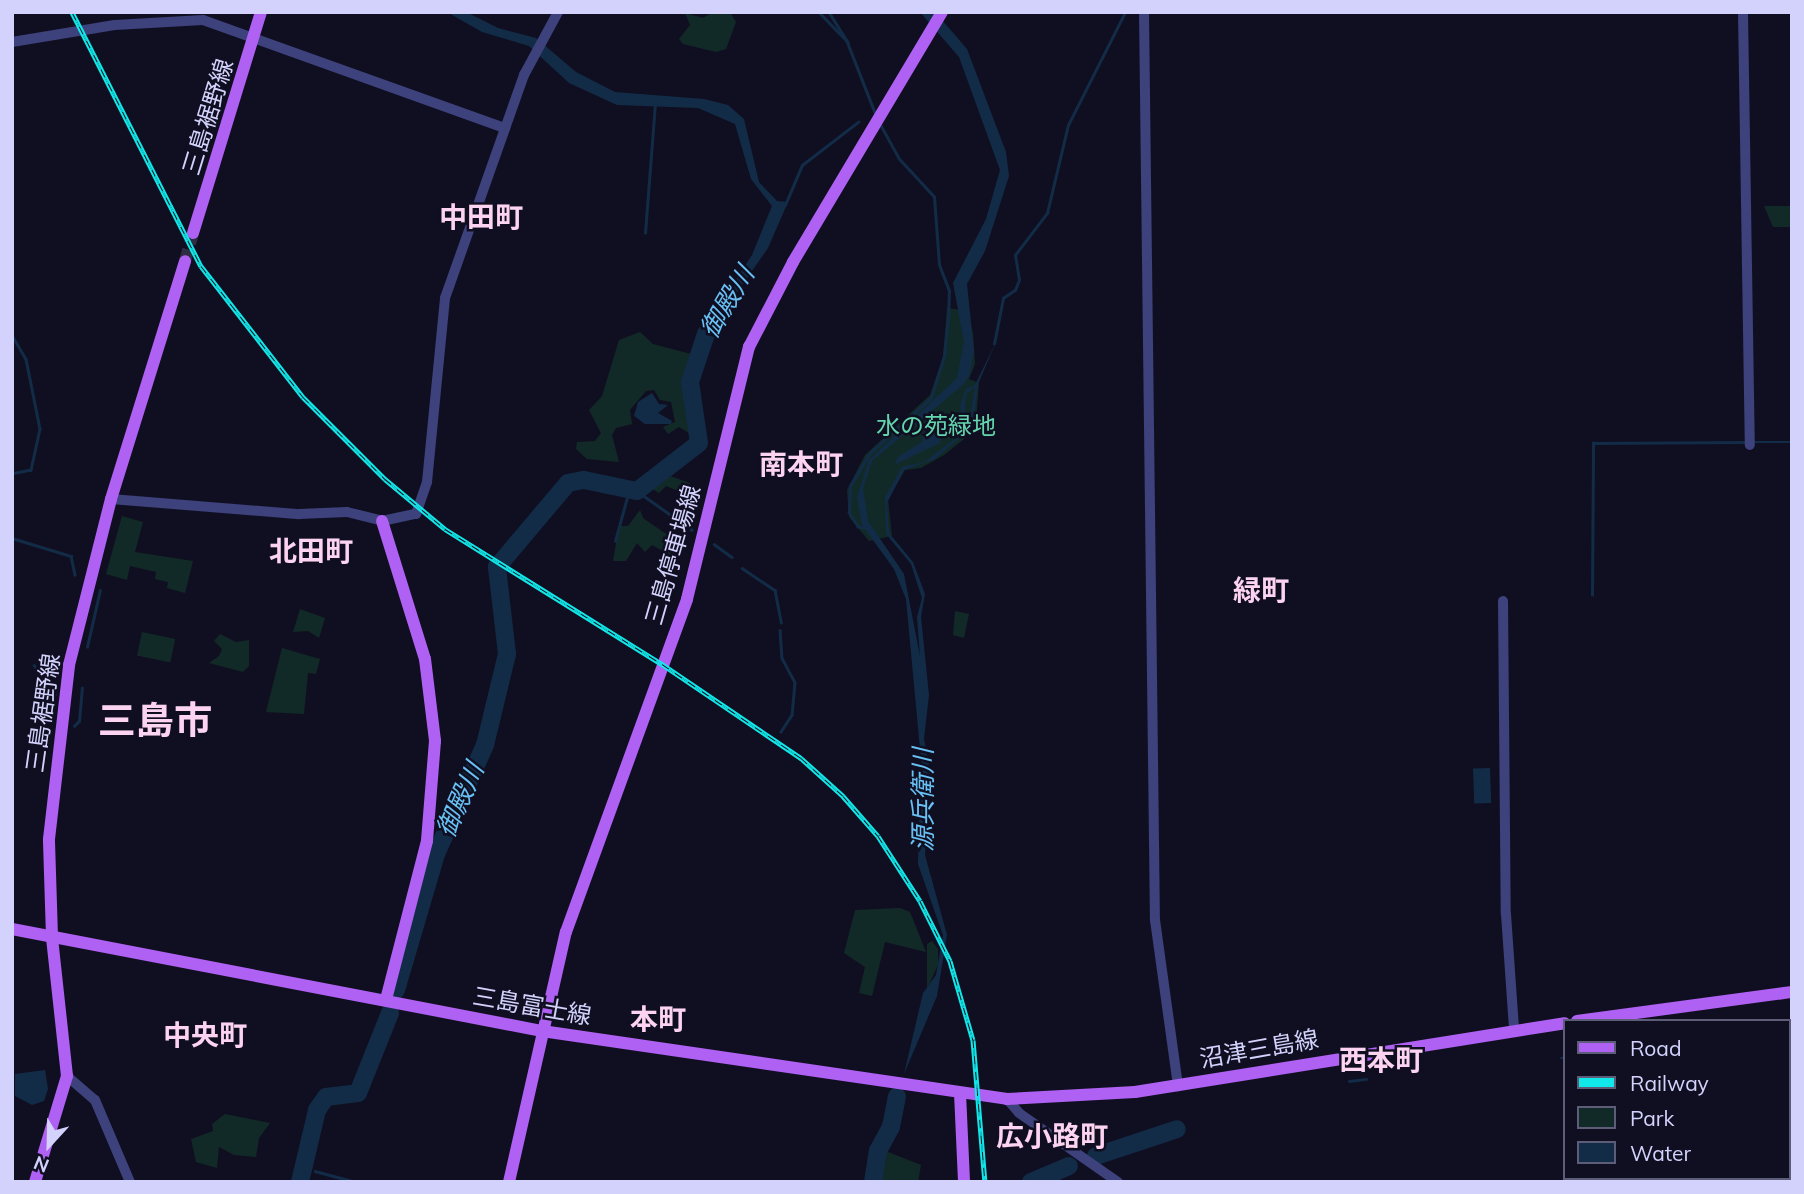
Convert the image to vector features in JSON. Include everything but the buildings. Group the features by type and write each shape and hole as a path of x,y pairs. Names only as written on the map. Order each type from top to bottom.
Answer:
{"main road":[{"name":"三島裾野線","path":"193,233 261,12"},
{"name":"三島停車場線","path":"509,1182 542,1031 578,892 687,599 749,347 793,262 942,12"},
{"name":"三島裾野線","path":"35,1182 67,1076 52,937 49,839 57,741 69,665 111,499 185,261"},
{"path":"382,521 425,659 435,741 427,841 386,1000"},
{"name":"三島富士線","path":"12,929 542,1031 960,1093"},
{"path":"1592,1019 1792,992"},
{"name":"沼津三島線","path":"960,1093 1007,1099 1093,1097 1178,1086 1562,1023"},
{"path":"960,1093 964,1182"}],"street":[{"path":"111,499 299,514 347,512 382,521 410,517 424,498 445,298 505,128 536,52 558,12"},
{"path":"1144,12 1154,920 1178,1086"},
{"path":"1743,12 1750,445"},
{"path":"12,42 176,18 203,20 505,128"},
{"path":"1503,601 1506,914 1514,1030"},
{"path":"67,1076 94,1100 130,1182"},
{"path":"1007,1099 1019,1113 1118,1182"}],"green space":[{"path":"713,12 730,12 736,22 726,49 716,52 683,44 679,39 690,25 685,13 703,18"},
{"path":"1764,206 1792,206 1792,227 1773,227"},
{"name":"水の苑緑地","path":"947,308 967,311 973,333 975,364 969,379 979,383 976,421 964,439 944,455 921,468 905,470 888,499 892,536 869,541 849,517 847,490 865,455 930,395 943,357"},
{"path":"640,332 653,344 691,354 686,388 692,425 689,433 679,427 668,434 663,427 675,422 671,402 660,400 654,390 646,391 630,410 632,424 616,428 612,435 619,462 587,459 576,449 577,442 595,441 601,433 589,410 602,396 619,340"},
{"path":"670,476 690,483 689,493 698,501 691,526 675,516 681,515 685,505 676,490 666,486 659,493 649,487"},
{"path":"640,510 643,518 672,538 669,546 676,558 652,545 645,552 637,543 626,561 613,561 619,526 628,526"},
{"path":"122,516 143,522 135,552 193,561 185,593 167,588 168,582 155,579 156,572 130,566 127,580 106,574"},
{"path":"300,609 325,618 319,638 308,631 293,632"},
{"path":"955,611 969,614 964,638 953,635"},
{"path":"142,632 175,639 170,663 137,655"},
{"path":"220,634 236,642 249,640 249,666 243,672 209,663 219,656 222,649 214,641"},
{"path":"282,648 320,659 316,674 308,673 304,714 266,712"},
{"path":"900,908 910,912 926,952 885,942 872,996 859,993 865,967 844,953 855,910"},
{"path":"932,941 938,949 938,965 927,989 927,944"},
{"path":"225,1114 270,1123 259,1138 256,1157 234,1155 219,1147 217,1168 196,1162 191,1139 213,1131 212,1124"},
{"path":"883,1150 921,1165 918,1182 877,1182"}],"water":[{"path":"447,12 466,12 498,28 536,38 576,72 615,92 704,99 728,105 744,119 759,182 777,201 788,202 768,248 710,331 702,356 695,353 705,327 752,255 772,206 751,179 735,124 698,108 617,105 569,83 529,46 482,32"},
{"path":"920,12 935,12 967,49 1006,152 1009,176 985,251 967,284 974,351 970,374 964,384 872,461 863,488 868,521 904,574 920,656 917,617 922,598 911,564 886,534 885,497 902,467 924,462 968,429 975,387 966,394 964,423 947,417 936,430 942,435 940,443 894,465 899,456 922,442 923,433 934,428 948,413 962,419 960,405 966,389 975,385 996,342 978,384 973,426 935,459 904,470 887,503 889,533 913,562 925,594 921,617 929,695 924,739 930,770 925,855 947,935 937,996 904,1074 923,993 936,975 943,935 918,864 921,760 906,599 894,569 862,525 857,497 869,460 957,378 964,342 953,283 986,219 1000,170 959,57"},
{"path":"652,393 659,404 668,405 658,413 672,421 671,424 645,424 634,416 638,402"},
{"path":"1490,768 1491,803 1474,804 1473,769"},
{"path":"45,1070 48,1089 44,1101 32,1105 15,1096 15,1074"}],"waterway":[{"path":"819,12 847,41 876,115"},
{"path":"829,12 848,43"},
{"path":"994,344 1003,298 1015,290 1019,280 1015,255 1047,213 1068,125 1125,12"},
{"path":"645,233 655,104"},
{"path":"785,205 802,165 858,122"},
{"path":"866,528 858,527 849,513 850,486 870,453 931,398 944,356 949,291 939,265 934,197 899,159 880,125"},
{"name":"御殿川","path":"396,990 436,854 485,745 507,654 497,567 568,483 584,480 637,491 699,443 690,382 706,334"},
{"path":"12,335 26,359 40,429 31,470 15,473"},
{"path":"1592,595 1593,443 1748,442"},
{"path":"1754,442 1792,442"},
{"path":"615,541 629,490"},
{"path":"637,491 692,530"},
{"path":"12,538 71,556 75,575"},
{"path":"714,544 732,557"},
{"path":"742,568 775,590 781,622"},
{"path":"87,647 100,590"},
{"path":"780,630 782,658 795,682 792,715 781,732"},
{"path":"34,665 55,694"},
{"path":"74,726 79,721 82,688"},
{"name":"御殿川","path":"300,1182 317,1110 326,1097 358,1093 390,1013"},
{"path":"1349,1081 1366,1079"},
{"name":"源兵衛川","path":"873,1182 878,1151 891,1127 897,1097"},
{"path":"1096,1156 1177,1129"},
{"path":"1031,1182 1069,1166"},
{"path":"315,1171 353,1181"}],"tunnel":[{"path":"185,261 193,233"}],"railway":[{"path":"72,12 201,266 303,397 385,479 445,529 662,664 801,758 843,796 878,836 920,901 950,961 973,1040 985,1182"}],"district":[{"name":"中田町","path":"481,217"},
{"name":"南本町","path":"801,464"},
{"name":"北田町","path":"311,551"},
{"name":"緑町","path":"1261,590"},
{"name":"三島市","path":"155,721"},
{"name":"本町","path":"658,1019"},
{"name":"中央町","path":"205,1035"},
{"name":"西本町","path":"1381,1060"},
{"name":"広小路町","path":"1052,1136"}]}
